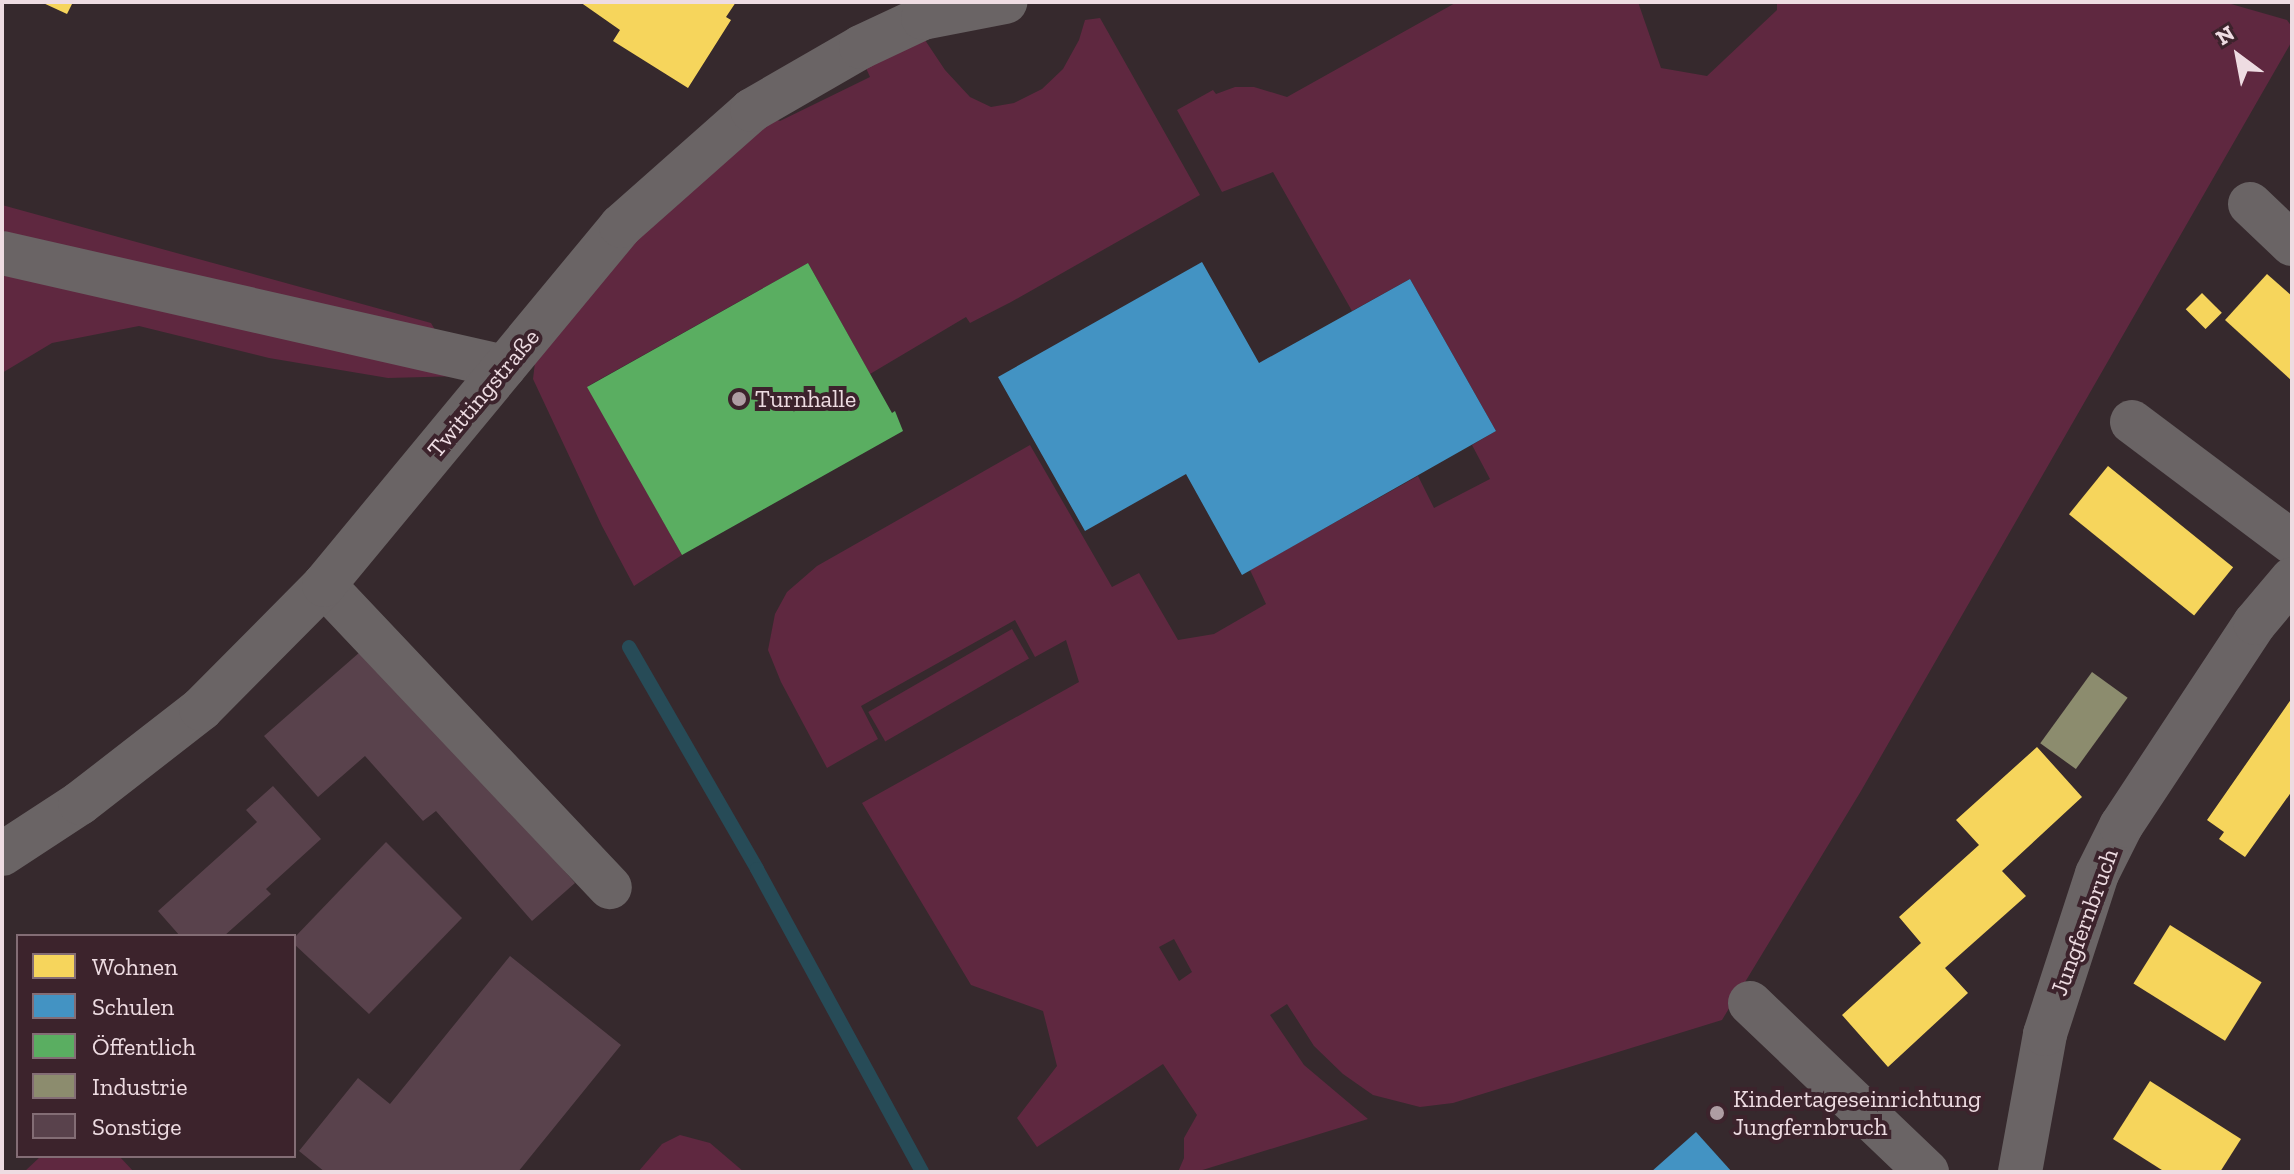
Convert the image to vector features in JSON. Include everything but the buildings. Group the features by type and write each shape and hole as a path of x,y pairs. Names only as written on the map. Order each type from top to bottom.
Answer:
{"street":[{"name":"Twittingstraße","path":"8,840 80,803 201,709 324,585 621,226 752,110 861,47 923,18 1004,2"},
{"path":"2250,204 2292,244"},
{"path":"2,253 504,367"},
{"path":"2132,422 2292,542"},
{"name":"Jungfernbruch","path":"2020,1172 2045,1034 2097,874 2121,826 2255,623 2292,579"},
{"path":"324,585 610,887"},
{"path":"1750,1003 1927,1172"}],"shaded area":[{"path":"1457,2 1638,2 1661,68 1707,76 1777,10 1777,2 2224,2 2287,20 2292,27 2292,41 1861,791 1722,1020 1453,1103 1420,1107 1373,1095 1343,1074 1314,1046 1287,1004 1270,1015 1304,1065 1368,1119 1196,1172 1178,1172 1184,1158 1184,1138 1197,1115 1163,1064 1037,1147 1017,1118 1057,1066 1043,1011 971,985 862,803 1079,682 1066,640 1035,657 1015,620 861,706 878,739 827,768 781,682 768,650 775,614 787,592 817,566 1030,445 1112,587 1139,573 1178,640 1214,634 1266,604 1250,570 1418,476 1434,508 1490,479 1472,445 1496,431 1410,279 1352,311 1273,172 1222,192 1177,110 1213,90 1216,94 1235,87 1254,87 1287,97","holes":["1174,939 1192,972 1179,981 1159,947"]},
{"path":"1100,18 1200,195 1011,302 970,323 966,317 870,374 808,263 588,386 682,555 634,586 602,526 533,379 536,354 642,223 768,116 780,121 870,77 862,59 921,34 945,70 970,97 991,107 1014,103 1042,89 1063,69 1079,40 1085,20"},
{"path":"2,205 431,323 462,376 388,378 269,358 139,326 52,343 2,373"},
{"path":"1012,629 1029,658 885,741 868,712"},
{"path":"680,1135 710,1143 744,1172 638,1172 662,1144"},
{"path":"39,1158 121,1158 134,1172 24,1172"}],"waterway":[{"path":"629,647 757,869 922,1172"}],"place":[{"name":"Turnhalle","path":"739,399"},
{"name":"Kindertageseinrichtung Jungfernbruch","path":"1717,1113"}]}
